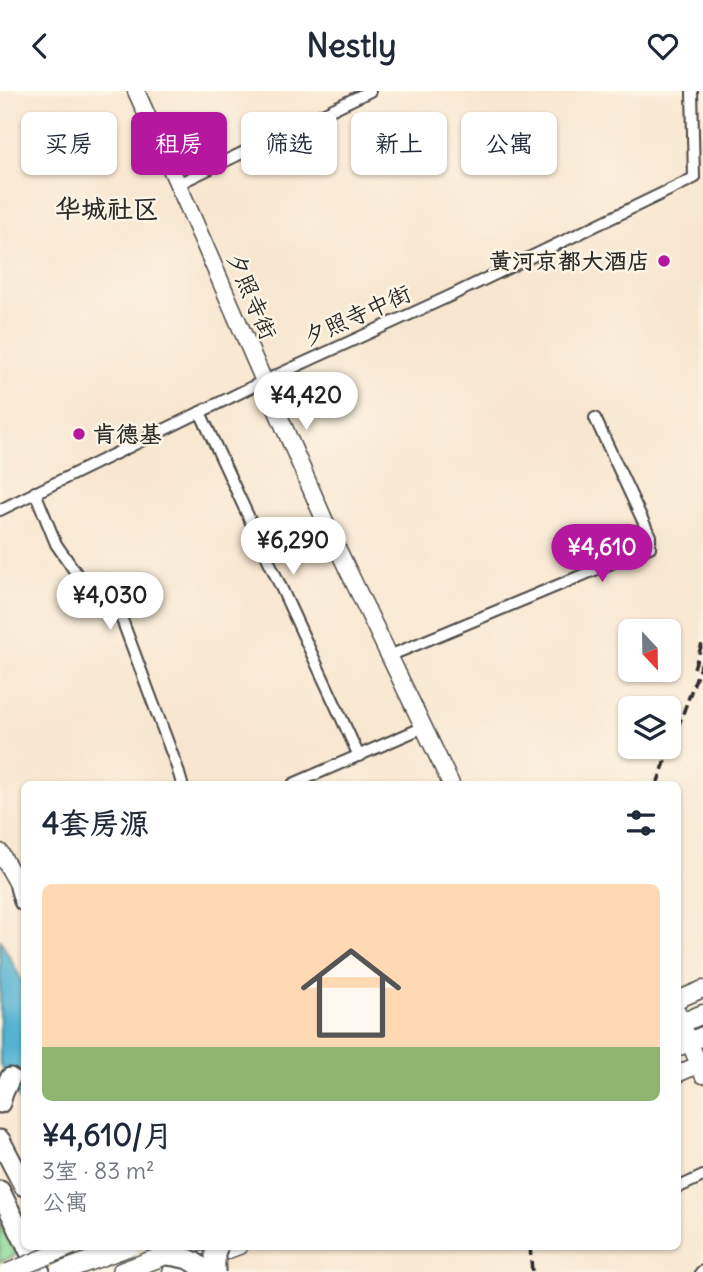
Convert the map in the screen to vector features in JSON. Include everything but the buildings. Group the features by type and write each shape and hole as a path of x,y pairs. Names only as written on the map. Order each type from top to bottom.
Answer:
{"highway":[{"path":"0,1103 12,1076"},
{"path":"0,1137 21,1180"},
{"path":"0,1191 21,1234"},
{"path":"29,1250 40,1272"},
{"path":"58,1250 70,1272"},
{"path":"174,1265 186,1257 200,1265 204,1272"}],"main road":[{"path":"681,1020 703,1014"},
{"path":"60,1272 119,1250"},
{"path":"121,1272 174,1265 187,1250"}],"street":[{"name":"夕照寺街","path":"136,91 331,535 451,781"},
{"path":"178,184 370,91"},
{"name":"夕照寺中街","path":"0,510 264,380 450,296 694,178 692,91"},
{"path":"200,412 359,756"},
{"path":"389,656 650,547 650,536 596,418"},
{"path":"35,492 56,544 92,596 118,609 181,781"},
{"path":"300,781 424,727"},
{"path":"0,852 21,890"},
{"path":"681,998 703,989"},
{"path":"681,1024 702,1068 681,1072"},
{"path":"681,1186 703,1176"},
{"path":"8,1272 63,1250"},
{"path":"174,1265 216,1255 225,1272"}],"green space":[{"path":"0,1223 16,1255 0,1262"}],"water":[{"path":"0,939 21,979 21,1103 0,1064"}],"pier":[{"path":"90,1250 157,1250 166,1272 99,1272"}],"railway":[{"path":"694,668 703,641"},
{"path":"658,781 703,659"},
{"path":"530,1250 532,1272"}],"place":[{"name":"黄河京都大酒店","path":"664,261"},
{"name":"肯德基","path":"79,434"}],"district":[{"name":"华城社区","path":"107,209"}]}
